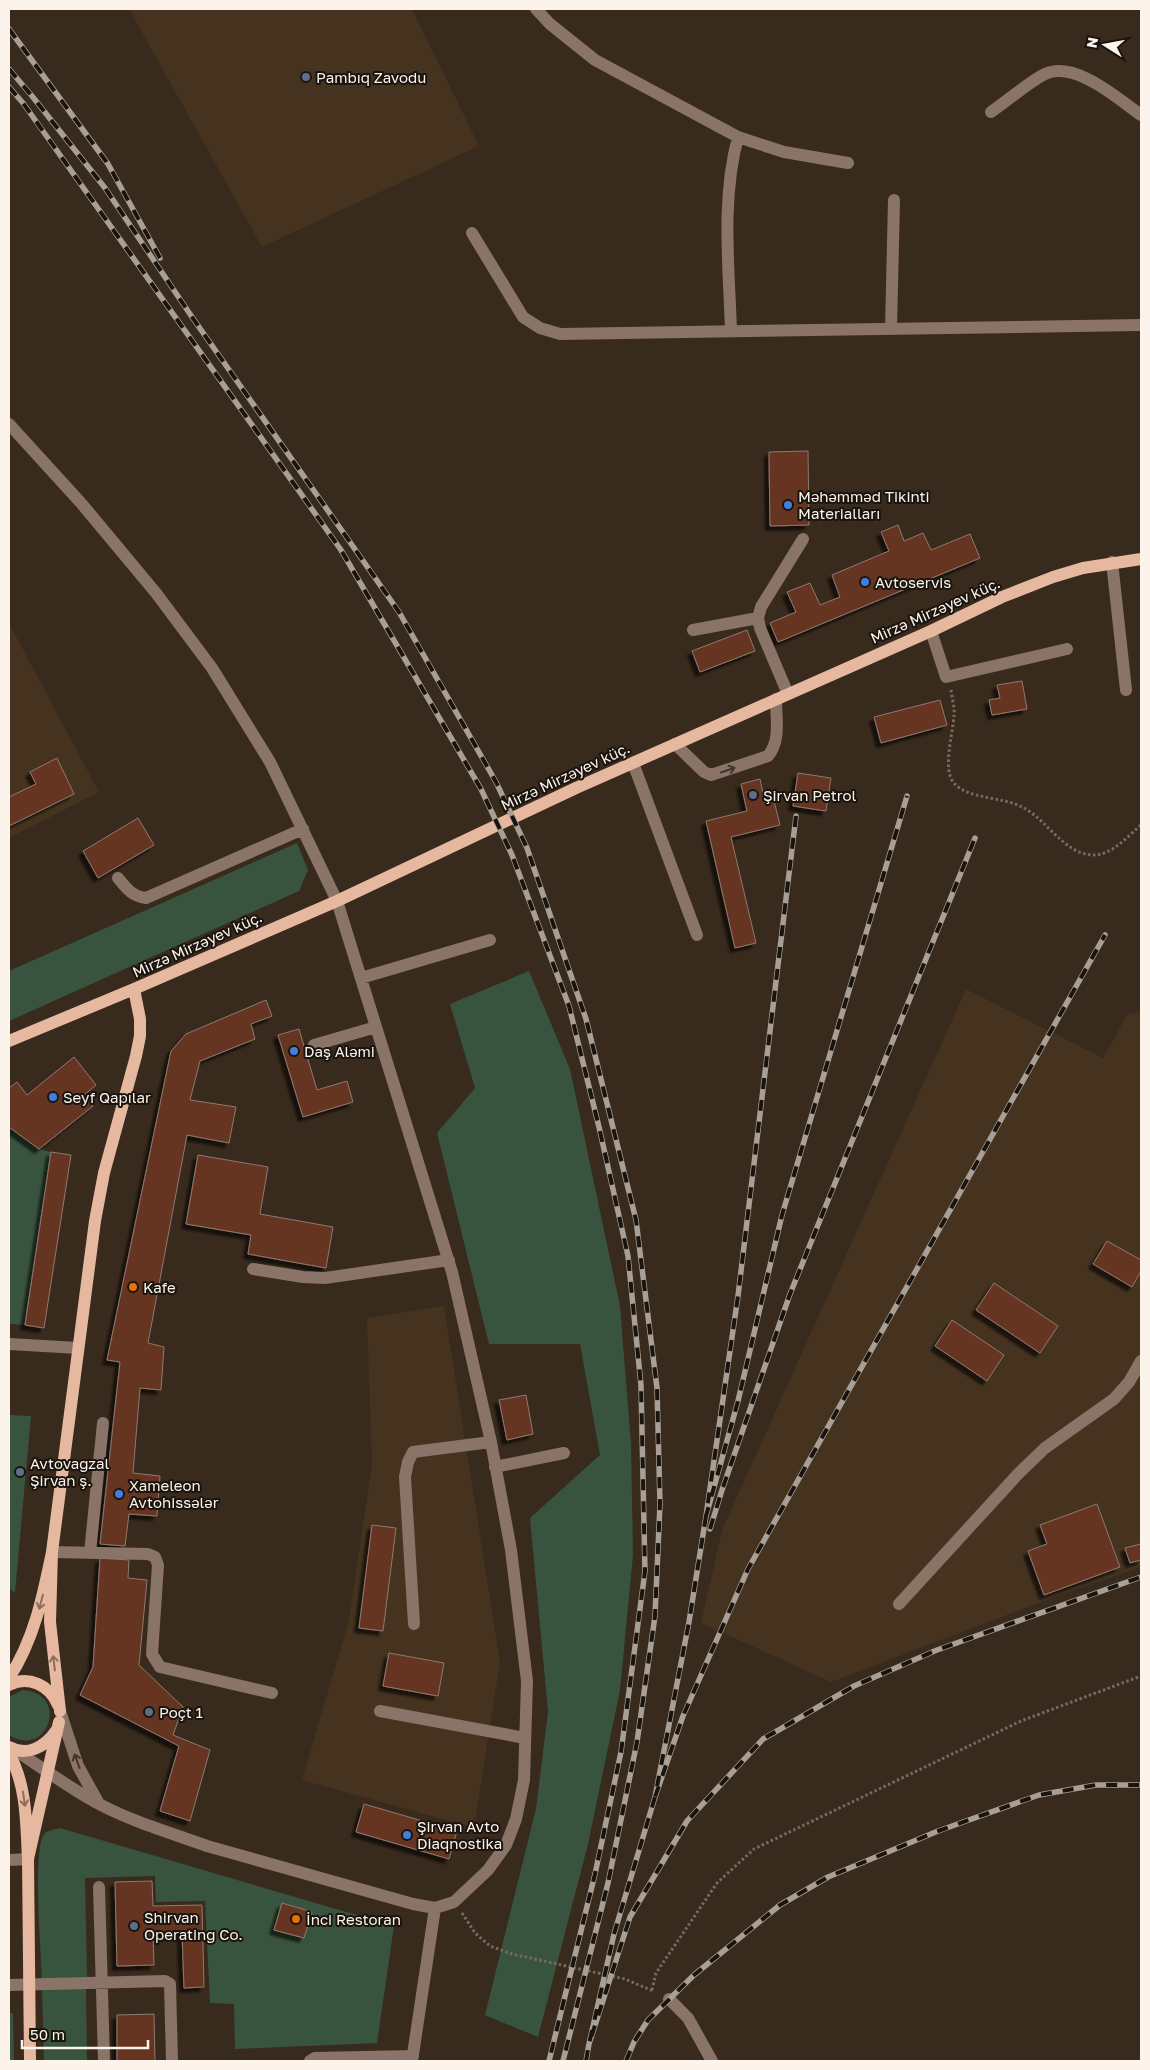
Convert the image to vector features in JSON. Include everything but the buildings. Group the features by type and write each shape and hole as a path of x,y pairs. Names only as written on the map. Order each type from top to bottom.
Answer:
{"main road":[{"name":"Mirzə Mirzəyev küç.","path":"9,1041 336,901 633,763 931,631 1002,597 1053,577 1112,562 1141,558"},
{"path":"28,1859 59,1716 51,1692 33,1682 9,1678 25,1649 36,1622 52,1552 95,1220 104,1173 140,1036 140,1018 134,989"},
{"path":"30,2061 28,1859 25,1804 22,1784 10,1749 32,1750 42,1746 56,1732 59,1716 50,1622 52,1552"},
{"path":"9,1685 23,1681 33,1682"}],"street":[{"path":"536,9 550,24 595,60 738,137 784,152 848,163"},
{"path":"991,112 1046,74 1066,71 1085,77 1141,115"},
{"path":"731,331 728,199 732,159 738,137"},
{"path":"891,329 894,200"},
{"path":"472,233 523,317 540,328 560,334 1141,325"},
{"path":"9,424 14,440 82,503 150,585 212,668 270,762 336,901 449,1260 496,1467 511,1550 527,1681 524,1780 516,1819 506,1845 488,1870 454,1902 435,1908 413,1904 207,1846 122,1815 100,1804 10,1749"},
{"path":"788,694 760,628 758,618 761,607 803,539"},
{"path":"1112,562 1126,690"},
{"path":"693,630 758,618"},
{"path":"931,631 946,677 1068,649"},
{"path":"675,744 704,772 711,775 768,756 774,750 776,741 776,699"},
{"path":"633,763 697,934"},
{"path":"118,878 136,896 146,898 303,829"},
{"path":"361,978 490,940"},
{"path":"314,1045 376,1027"},
{"path":"253,1269 302,1277 325,1278 449,1260"},
{"path":"9,1344 78,1348"},
{"path":"899,1604 1018,1474 1046,1448 1114,1399 1129,1382 1141,1361"},
{"path":"90,1553 103,1423"},
{"path":"414,1624 405,1477 408,1462 413,1452 491,1442"},
{"path":"496,1467 564,1453"},
{"path":"52,1552 148,1554 155,1557 158,1565 152,1654 160,1667 272,1693"},
{"path":"380,1711 525,1738"},
{"path":"59,1716 78,1766 100,1804"},
{"path":"9,1860 28,1859"},
{"path":"99,1887 104,2061"},
{"path":"310,2061 314,2058 413,2059 435,1908"},
{"path":"9,1986 165,1981 170,1984 172,2061"},
{"path":"669,1998 688,2018 712,2061"}],"path":[{"path":"946,677 951,691 954,714 948,772 954,783 964,790 1024,807 1080,854 1095,856 1110,851 1141,825"},
{"path":"652,1990 656,1973 717,1883 754,1849 1021,1721 1141,1676"},
{"path":"454,1902 475,1934 490,1946 512,1954 625,1978 669,1998"}],"shaded area":[{"name":"Pambıq Zavodu","path":"129,9 412,9 479,146 262,247"},
{"path":"9,623 99,792 9,838"},
{"path":"966,989 1103,1058 1127,1015 1141,1012 1141,1567 1057,1596 831,1682 701,1623 722,1530"},
{"path":"444,1306 500,1662 474,1828 302,1780 349,1620 372,1464 367,1318"}],"green space":[{"path":"297,843 308,870 299,891 9,1021 9,971"},
{"path":"529,971 570,1069 620,1306 631,1444 633,1555 620,1690 588,1844 538,2037 485,2015 536,1809 548,1712 530,1518 600,1455 580,1344 489,1344 437,1133 475,1088 450,1004"},
{"path":"9,1127 39,1149 51,1152 25,1325 9,1324"},
{"path":"9,1415 31,1416 15,1593 9,1588"},
{"path":"23,1690 38,1694 46,1702 50,1713 43,1733 34,1739 22,1740 9,1735 9,1697"},
{"path":"60,1828 394,1926 377,2043 235,2049 234,2004 210,2003 205,1901 156,1902 155,1876 85,1878 87,1977 42,1979 38,1863 44,1834 50,1830"},
{"path":"86,1988 87,2061 44,2061 42,1990"},
{"path":"9,2013 13,2013 14,2061 9,2061"}],"railway":[{"path":"9,29 108,164 160,258"},
{"path":"9,69 105,188 192,317 399,612 496,782 527,848 586,1019 636,1220 657,1388 660,1504 655,1616 637,1742 608,1883 563,2061"},
{"path":"9,87 23,103 341,550 481,789 512,855 569,1006 628,1256 641,1385 645,1571 621,1752 595,1874 549,2061"},
{"path":"796,816 738,1296 706,1516 738,1401 782,1215 907,796"},
{"path":"710,1529 790,1294 975,838"},
{"path":"706,1516 689,1622 655,1797 683,1716 748,1569 1105,935"},
{"path":"655,1797 614,1934 589,2044 630,1917 687,1821 763,1739 854,1686 937,1650 1141,1577"},
{"path":"626,2061 634,2042 648,2020 694,1975 780,1905 828,1877 938,1831 1039,1795 1096,1785 1141,1785"},
{"path":"586,2061 589,2044"}],"place":[{"name":"Pambıq Zavodu","path":"306,77"},
{"name":"Məhəmməd Tikinti Materialları","path":"788,505"},
{"name":"Avtoservis","path":"865,582"},
{"name":"Şirvan Petrol","path":"753,795"},
{"name":"Daş Aləmi","path":"294,1051"},
{"name":"Seyf Qapılar","path":"53,1097"},
{"name":"Kafe","path":"133,1287"},
{"name":"Avtovağzal Şirvan ş.","path":"20,1472"},
{"name":"Xameleon Avtohissələr","path":"119,1494"},
{"name":"Poçt 1","path":"149,1712"},
{"name":"Şirvan Avto Diaqnostika","path":"407,1835"},
{"name":"İnci Restoran","path":"296,1919"},
{"name":"Shirvan Operating Co.","path":"134,1926"}]}
